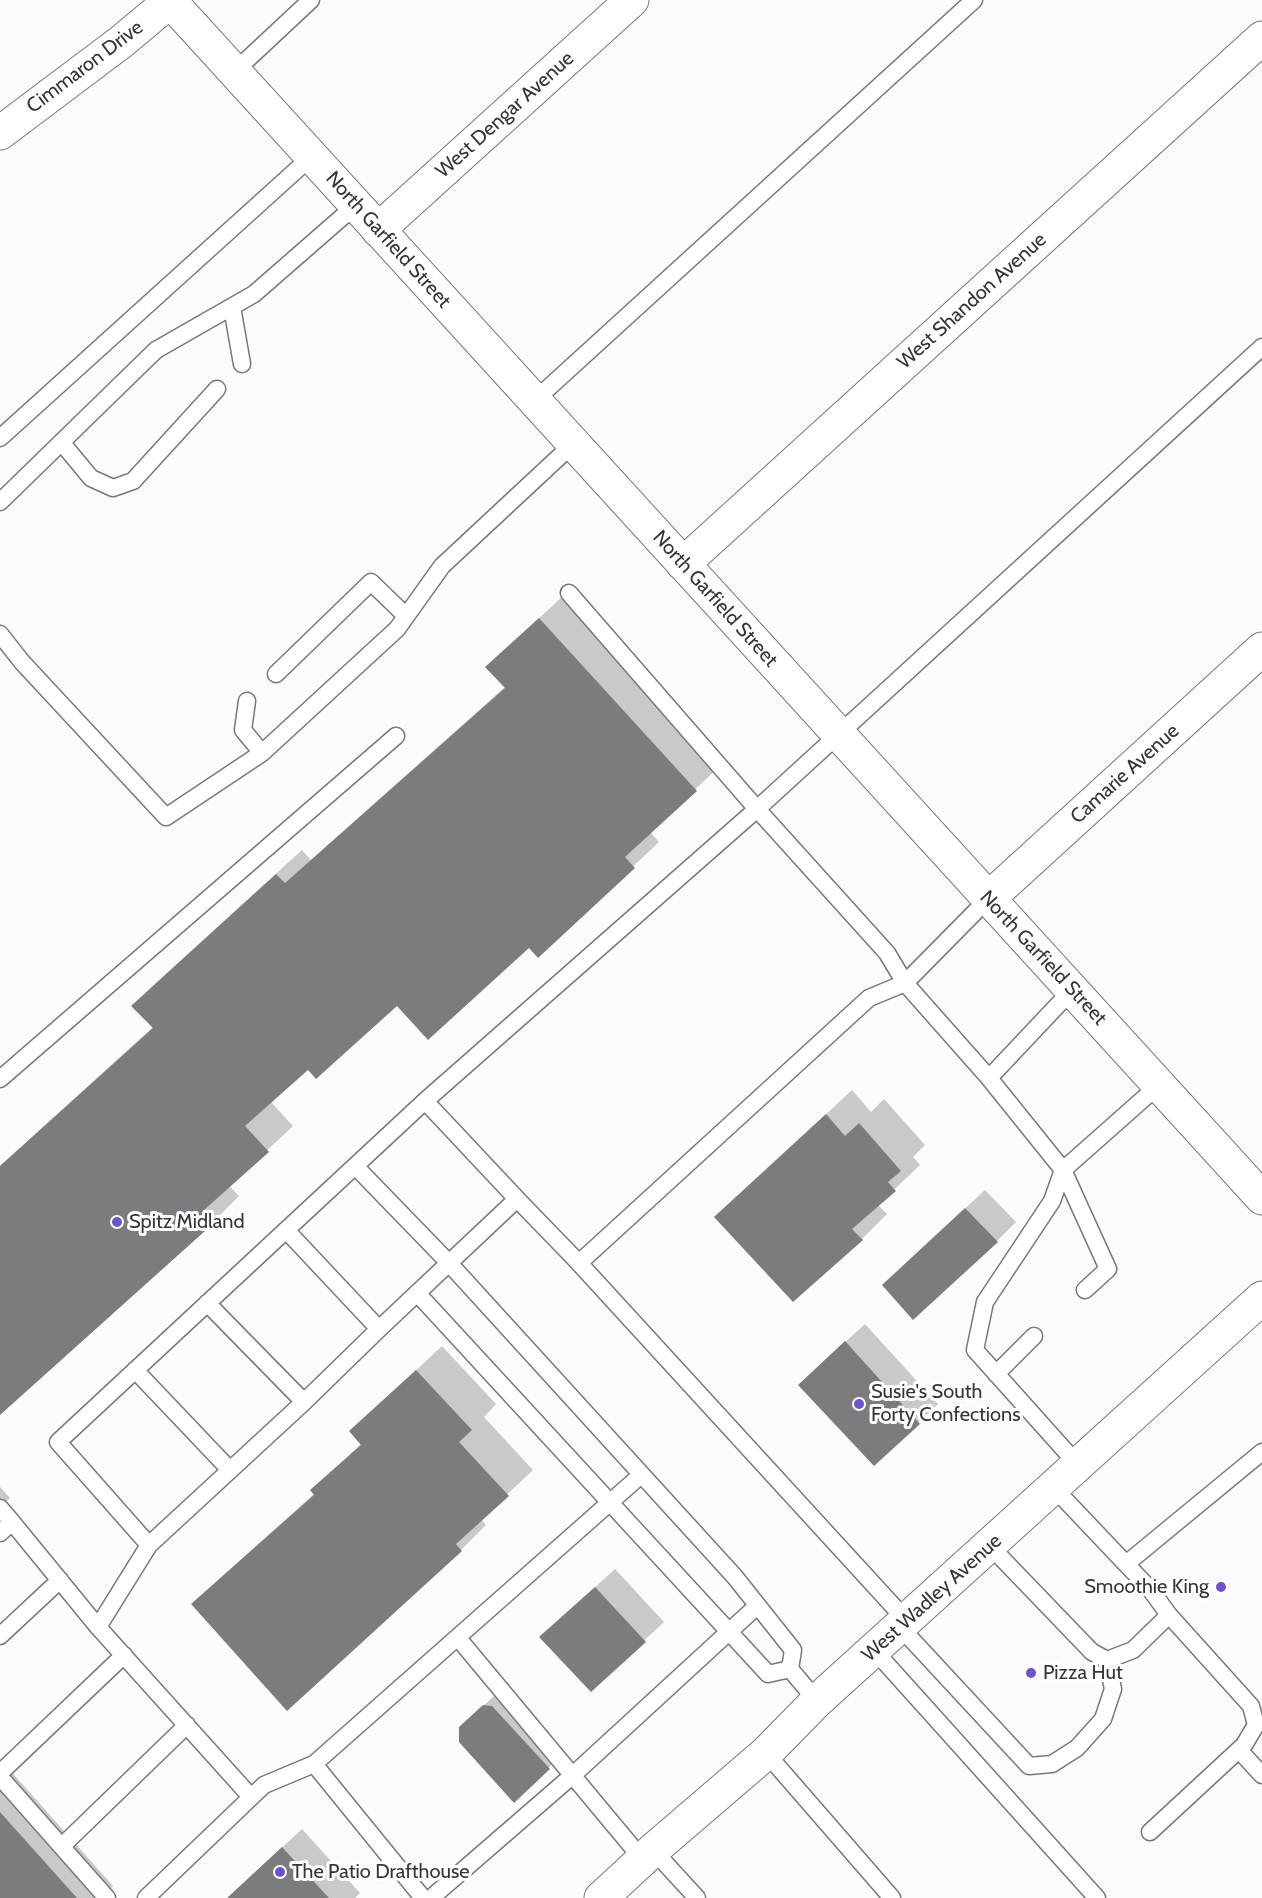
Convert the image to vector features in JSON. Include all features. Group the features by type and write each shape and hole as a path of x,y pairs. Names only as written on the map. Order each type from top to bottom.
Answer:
{"main road":[{"name":"North Garfield Street","path":"169,0 1262,1198"},
{"name":"Cimmaron Drive","path":"0,133 121,42 169,0"},
{"name":"West Dengar Avenue","path":"378,230 632,0"},
{"name":"West Shandon Avenue","path":"683,564 1262,38"},
{"name":"Camarie Avenue","path":"988,899 1262,649"},
{"name":"West Wadley Avenue","path":"601,1898 766,1753 818,1701 903,1623 1262,1298"}],"lane":[{"path":"234,71 311,0"},
{"path":"534,401 974,0"},
{"path":"0,438 312,156"},
{"path":"0,502 156,350 254,294 356,205"},
{"path":"232,307 242,364"},
{"path":"149,1545 58,1442 425,1101 757,809 1262,347"},
{"path":"62,442 91,478 113,488 133,481 217,389"},
{"path":"0,634 22,662 166,817 262,753 397,629 442,566 573,444"},
{"path":"276,674 371,582 406,616"},
{"path":"569,593 757,809 887,953 905,983 989,1077 1063,1170 1108,1269 1085,1290"},
{"path":"246,701 243,730 262,753"},
{"path":"0,1079 396,736"},
{"path":"579,1263 869,998 905,983 988,899"},
{"path":"989,1077 1072,990"},
{"path":"1078,1465 975,1350 985,1302 1052,1201 1063,1170 1159,1085"},
{"path":"425,1101 579,1263 1029,1766 1052,1764 1077,1748 1103,1719 1113,1689 1107,1659"},
{"path":"355,1166 448,1262 735,1577 793,1650 790,1669"},
{"path":"98,1627 149,1545 304,1402 448,1262 517,1199"},
{"path":"286,1230 379,1329"},
{"path":"417,1293 768,1674 790,1669"},
{"path":"207,1304 304,1402"},
{"path":"996,1374 1034,1336"},
{"path":"135,1370 230,1470"},
{"path":"1126,1564 1262,1452"},
{"path":"146,1898 264,1785 314,1764 641,1475"},
{"path":"1053,1487 1150,1589 1169,1615 1251,1706 1256,1725 1244,1745 1150,1832"},
{"path":"0,1508 6,1527 60,1581 98,1627 251,1797"},
{"path":"990,1546 1092,1652 1107,1659 1133,1650 1169,1615"},
{"path":"0,1636 60,1581"},
{"path":"431,1898 573,1775 757,1606"},
{"path":"458,1638 573,1775 648,1855 697,1898"},
{"path":"874,1650 1098,1898"},
{"path":"107,1898 0,1775 124,1655"},
{"path":"790,1669 818,1701"},
{"path":"62,1846 187,1725"},
{"path":"1239,1750 1262,1775"},
{"path":"766,1753 892,1898"},
{"path":"314,1764 423,1898"}],"building":[{"path":"539,618 697,791 625,857 635,868 538,958 529,948 428,1040 397,1006 316,1079 308,1070 245,1126 269,1152 204,1210 215,1222 0,1415 0,1166 153,1028 131,1006 276,874 285,883 505,688 485,667"},
{"path":"826,1114 845,1136 859,1123 901,1171 888,1182 896,1191 852,1229 863,1240 793,1302 714,1217"},
{"path":"965,1208 998,1242 913,1320 882,1285"},
{"name":"Susie's South Forty Confections","path":"845,1341 920,1424 874,1466 798,1385"},
{"path":"416,1370 472,1430 459,1442 509,1496 456,1544 462,1551 287,1711 191,1604 314,1495 310,1490 361,1445 349,1431"},
{"path":"595,1587 646,1642 591,1692 539,1637"},
{"path":"483,1705 492,1706 550,1769 514,1803 459,1742 459,1727"},
{"path":"0,1812 77,1898 0,1898"},
{"name":"The Patio Drafthouse","path":"282,1847 329,1898 227,1898"}],"place":[{"name":"Spitz Midland","path":"117,1222"},
{"name":"Susie's South Forty Confections","path":"859,1404"},
{"name":"Smoothie King","path":"1221,1587"},
{"name":"Pizza Hut","path":"1031,1673"},
{"name":"The Patio Drafthouse","path":"280,1872"}]}
